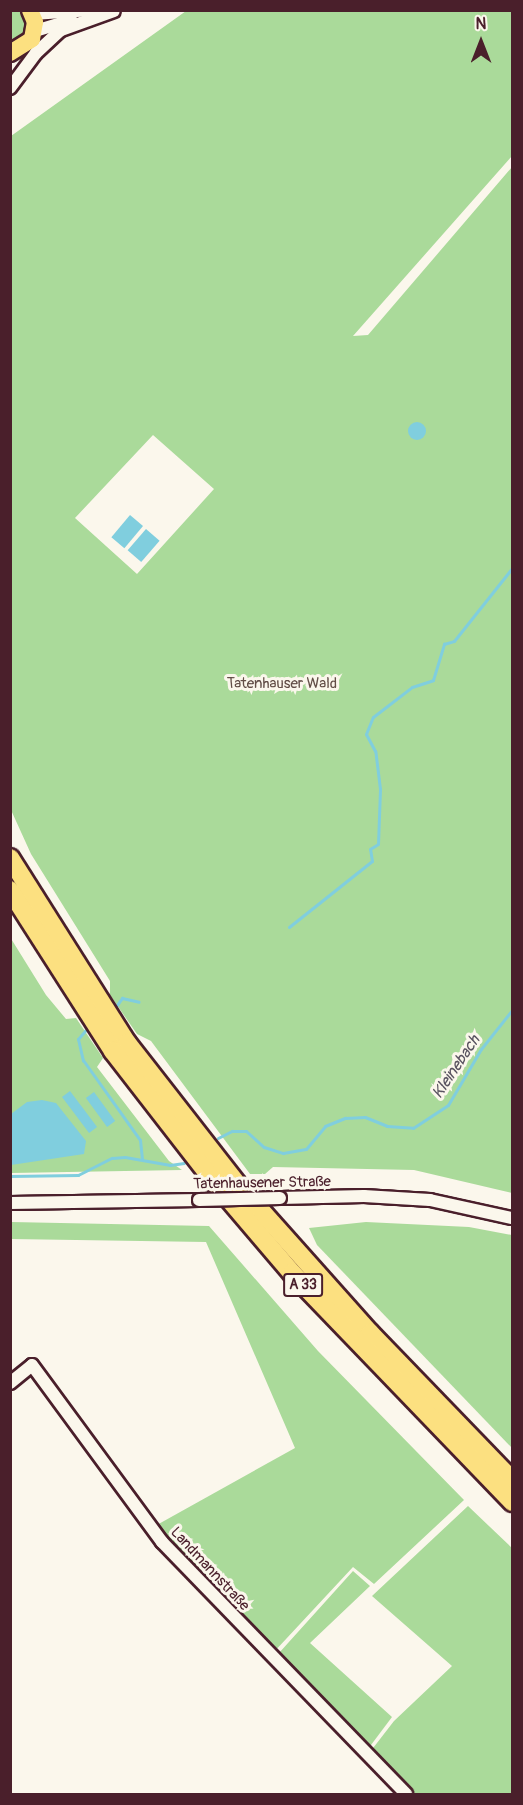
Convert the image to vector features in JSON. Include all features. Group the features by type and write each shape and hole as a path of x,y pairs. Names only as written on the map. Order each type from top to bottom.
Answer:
{"highway":[{"name":"A 33","path":"10,858 91,1004"},
{"name":"A 33","path":"10,890 217,1185 292,1273 513,1502"},
{"name":"A 33","path":"120,1047 370,1333 513,1480"}],"main road":[{"path":"10,53 26,46 33,18"}],"street":[{"path":"33,18 92,10"},
{"path":"33,18 114,10"},
{"path":"10,88 36,53 61,30 114,10"},
{"name":"Tatenhausener Straße","path":"10,1203 364,1196 430,1200 513,1218"},
{"name":"Landmannstraße","path":"10,1383 32,1365 162,1542 406,1794"}],"green space":[{"path":"10,11 20,11 27,27 22,39 10,44"},
{"name":"Tatenhauser Wald","path":"186,11 512,11 512,156 353,336 368,335 512,167 512,1193 414,1170 273,1167 265,1174 250,1174 151,1041 137,1034 110,995 110,981 31,854 11,810 11,136","holes":["153,435 214,489 137,574 75,518"]},
{"path":"10,937 46,995 66,1019 76,1018 103,1058 97,1067 169,1161 182,1170 11,1173"},
{"path":"11,1222 209,1226 318,1351 464,1500 374,1584 353,1567 273,1653 155,1526 295,1448 206,1242 11,1239"},
{"path":"366,1222 469,1227 512,1235 512,1448 317,1245 309,1228"},
{"path":"468,1506 512,1548 512,1794 413,1794 370,1752 394,1721 452,1666 372,1596"},
{"path":"353,1571 370,1586 310,1643 392,1717 368,1749 279,1653"}],"water":[{"path":"413,422 421,422 426,427 424,438 413,440 408,435 408,427"},
{"path":"130,515 143,526 124,548 111,537"},
{"path":"146,529 160,541 141,562 128,550"},
{"path":"70,1091 97,1127 89,1133 62,1097"},
{"path":"94,1092 115,1121 107,1127 86,1098"},
{"path":"42,1100 56,1103 86,1141 84,1154 11,1165 11,1114 27,1102"}],"waterway":[{"path":"289,927 372,861 370,849 378,844 380,789 375,751 366,734 373,717 412,687 433,680 444,644 454,641 512,568"},
{"path":"114,1009 122,998 139,1002"},
{"name":"Kleinebach","path":"218,1138 232,1131 246,1131 264,1147 283,1153 306,1149 325,1126 345,1118 365,1117 387,1126 413,1128 448,1105 481,1049 512,1010"},
{"path":"89,1026 78,1039 83,1060 140,1140 142,1159"},
{"name":"Kleinebach","path":"10,1176 78,1175 112,1158 125,1157 170,1165 184,1163"}]}
